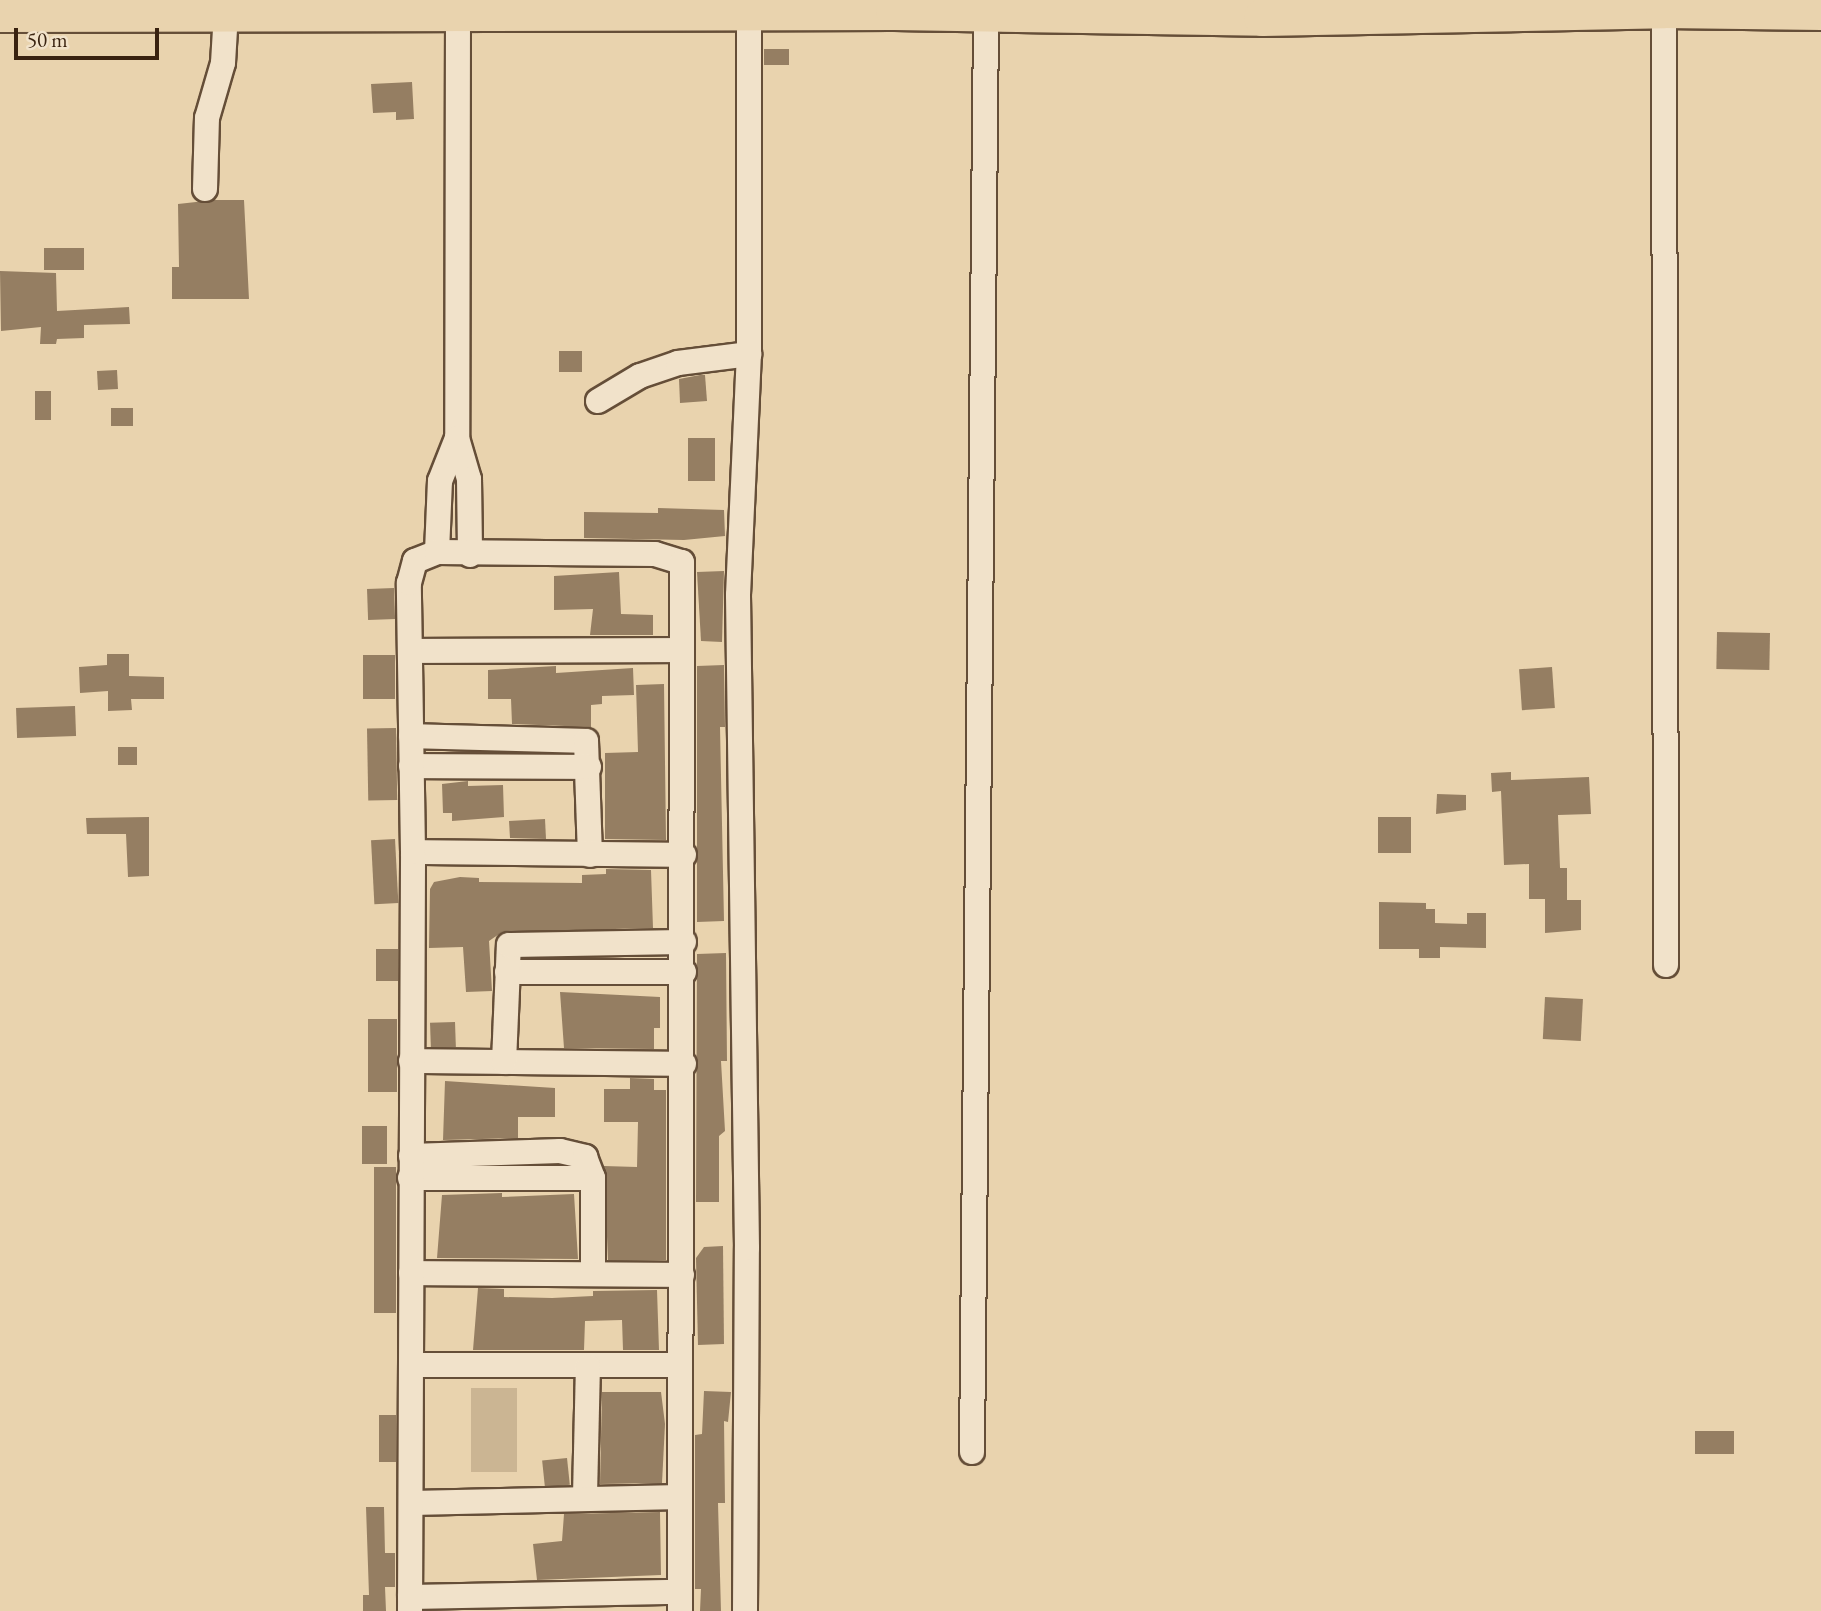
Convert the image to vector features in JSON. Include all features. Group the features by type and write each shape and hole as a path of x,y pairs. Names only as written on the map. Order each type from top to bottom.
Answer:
{"highway":[{"path":"0,13 749,12 894,6 986,13 1041,8 1821,11"}],"street":[{"path":"1664,9 1666,965"},
{"path":"745,1611 747,1248 738,595 749,354 749,12"},
{"path":"205,189 207,118 223,63 226,13"},
{"path":"972,1452 986,13"},
{"path":"458,14 457,438 469,479 470,555"},
{"path":"598,401 640,376 678,363 749,354"},
{"path":"437,552 440,481 457,438"},
{"path":"437,552 470,555 673,557 682,562 684,1063 680,1601 410,1604 413,852 409,583 415,561 437,552"},
{"path":"411,650 682,650"},
{"path":"411,736 586,741 590,855"},
{"path":"411,766 589,767"},
{"path":"413,852 684,855"},
{"path":"504,1062 507,948 513,943 684,942"},
{"path":"507,972 684,972"},
{"path":"411,1061 684,1063"},
{"path":"411,1167 593,1178 593,1274"},
{"path":"411,1273 682,1275"},
{"path":"411,1364 588,1367 680,1365"},
{"path":"585,1496 588,1367"},
{"path":"412,1503 585,1496 680,1497"}],"shaded area":[{"path":"471,1388 517,1388 517,1472 471,1472"}],"building":[{"path":"764,49 789,49 789,65 764,65"},
{"path":"412,82 414,119 396,120 396,112 373,113 371,84"},
{"path":"244,200 249,299 172,299 172,267 179,267 178,204"},
{"path":"44,248 84,248 84,270 44,270"},
{"path":"0,271 56,273 57,311 129,307 130,324 84,325 84,338 57,339 56,344 40,344 41,327 1,331"},
{"path":"559,351 582,351 582,372 559,372"},
{"path":"117,370 118,389 98,390 97,371"},
{"path":"705,375 707,401 680,403 679,379"},
{"path":"35,391 51,391 51,420 35,420"},
{"path":"111,408 133,408 133,426 111,426"},
{"path":"688,438 715,438 715,481 688,481"},
{"path":"658,508 724,510 725,536 684,540 584,538 584,512 658,513"},
{"path":"724,571 722,642 701,641 697,572"},
{"path":"619,572 621,614 653,615 653,635 590,635 593,609 554,610 554,576"},
{"path":"394,588 395,619 368,620 367,589"},
{"path":"1717,632 1770,633 1769,670 1716,669"},
{"path":"107,654 129,654 129,676 164,677 164,699 131,699 132,710 108,711 108,691 80,693 79,667 107,665"},
{"path":"363,655 395,655 395,699 363,699"},
{"path":"724,665 725,727 720,727 724,921 697,922 697,666"},
{"path":"556,666 556,673 633,668 634,695 602,696 602,704 591,705 591,727 512,724 511,699 488,699 488,670"},
{"path":"1552,667 1555,708 1522,710 1519,669"},
{"path":"664,684 666,840 605,839 605,753 638,752 636,685"},
{"path":"75,706 76,736 17,738 16,708"},
{"path":"396,728 397,800 368,800 367,729"},
{"path":"118,747 137,747 137,765 118,765"},
{"path":"1511,772 1511,780 1589,777 1591,814 1558,815 1560,868 1567,868 1567,900 1581,900 1581,930 1545,933 1545,899 1529,899 1529,864 1504,865 1501,791 1492,792 1491,773"},
{"path":"468,781 468,786 503,785 504,817 452,821 452,813 443,813 442,784"},
{"path":"1437,794 1466,795 1466,810 1436,814"},
{"path":"149,817 149,876 128,877 126,834 87,834 86,818"},
{"path":"1378,817 1411,817 1411,853 1378,853"},
{"path":"545,819 546,839 510,838 509,821"},
{"path":"395,839 398,903 374,904 371,840"},
{"path":"606,869 651,870 653,928 502,932 489,941 492,991 466,992 463,947 429,948 430,889 434,882 460,877 479,878 479,882 582,883 582,875 606,874"},
{"path":"1379,902 1426,903 1426,909 1435,909 1435,923 1467,924 1467,913 1486,913 1486,948 1440,947 1440,958 1419,958 1419,949 1379,949"},
{"path":"376,949 398,949 398,981 376,981"},
{"path":"726,953 727,1061 721,1061 725,1131 719,1136 719,1202 696,1202 697,954"},
{"path":"560,992 660,997 660,1028 654,1028 654,1049 564,1048"},
{"path":"1545,997 1583,999 1581,1041 1543,1039"},
{"path":"368,1019 397,1019 397,1092 368,1092"},
{"path":"455,1022 456,1047 431,1048 430,1023"},
{"path":"630,1078 654,1079 654,1090 666,1090 666,1260 608,1260 604,1166 637,1167 638,1122 604,1122 604,1089 630,1089"},
{"path":"445,1081 555,1088 555,1117 518,1117 518,1138 443,1140"},
{"path":"362,1126 387,1126 387,1164 362,1164"},
{"path":"374,1167 396,1167 396,1313 374,1313"},
{"path":"502,1193 502,1197 574,1194 578,1259 437,1258 442,1195"},
{"path":"723,1246 724,1344 698,1345 696,1258 704,1247"},
{"path":"478,1288 504,1289 504,1297 552,1298 593,1296 593,1291 657,1290 659,1350 623,1350 622,1320 585,1321 584,1350 473,1350"},
{"path":"704,1391 731,1392 728,1422 724,1421 725,1503 718,1503 721,1611 700,1611 701,1589 695,1589 695,1435 702,1434"},
{"path":"602,1392 661,1392 665,1424 662,1483 600,1484"},
{"path":"379,1415 396,1415 396,1462 379,1462"},
{"path":"1695,1431 1734,1431 1734,1454 1695,1454"},
{"path":"567,1458 570,1485 545,1487 542,1461"},
{"path":"366,1507 384,1507 385,1553 395,1553 395,1587 385,1587 386,1611 363,1611 363,1595 369,1595"},
{"path":"660,1512 661,1575 537,1580 533,1544 562,1541 564,1514"}]}
